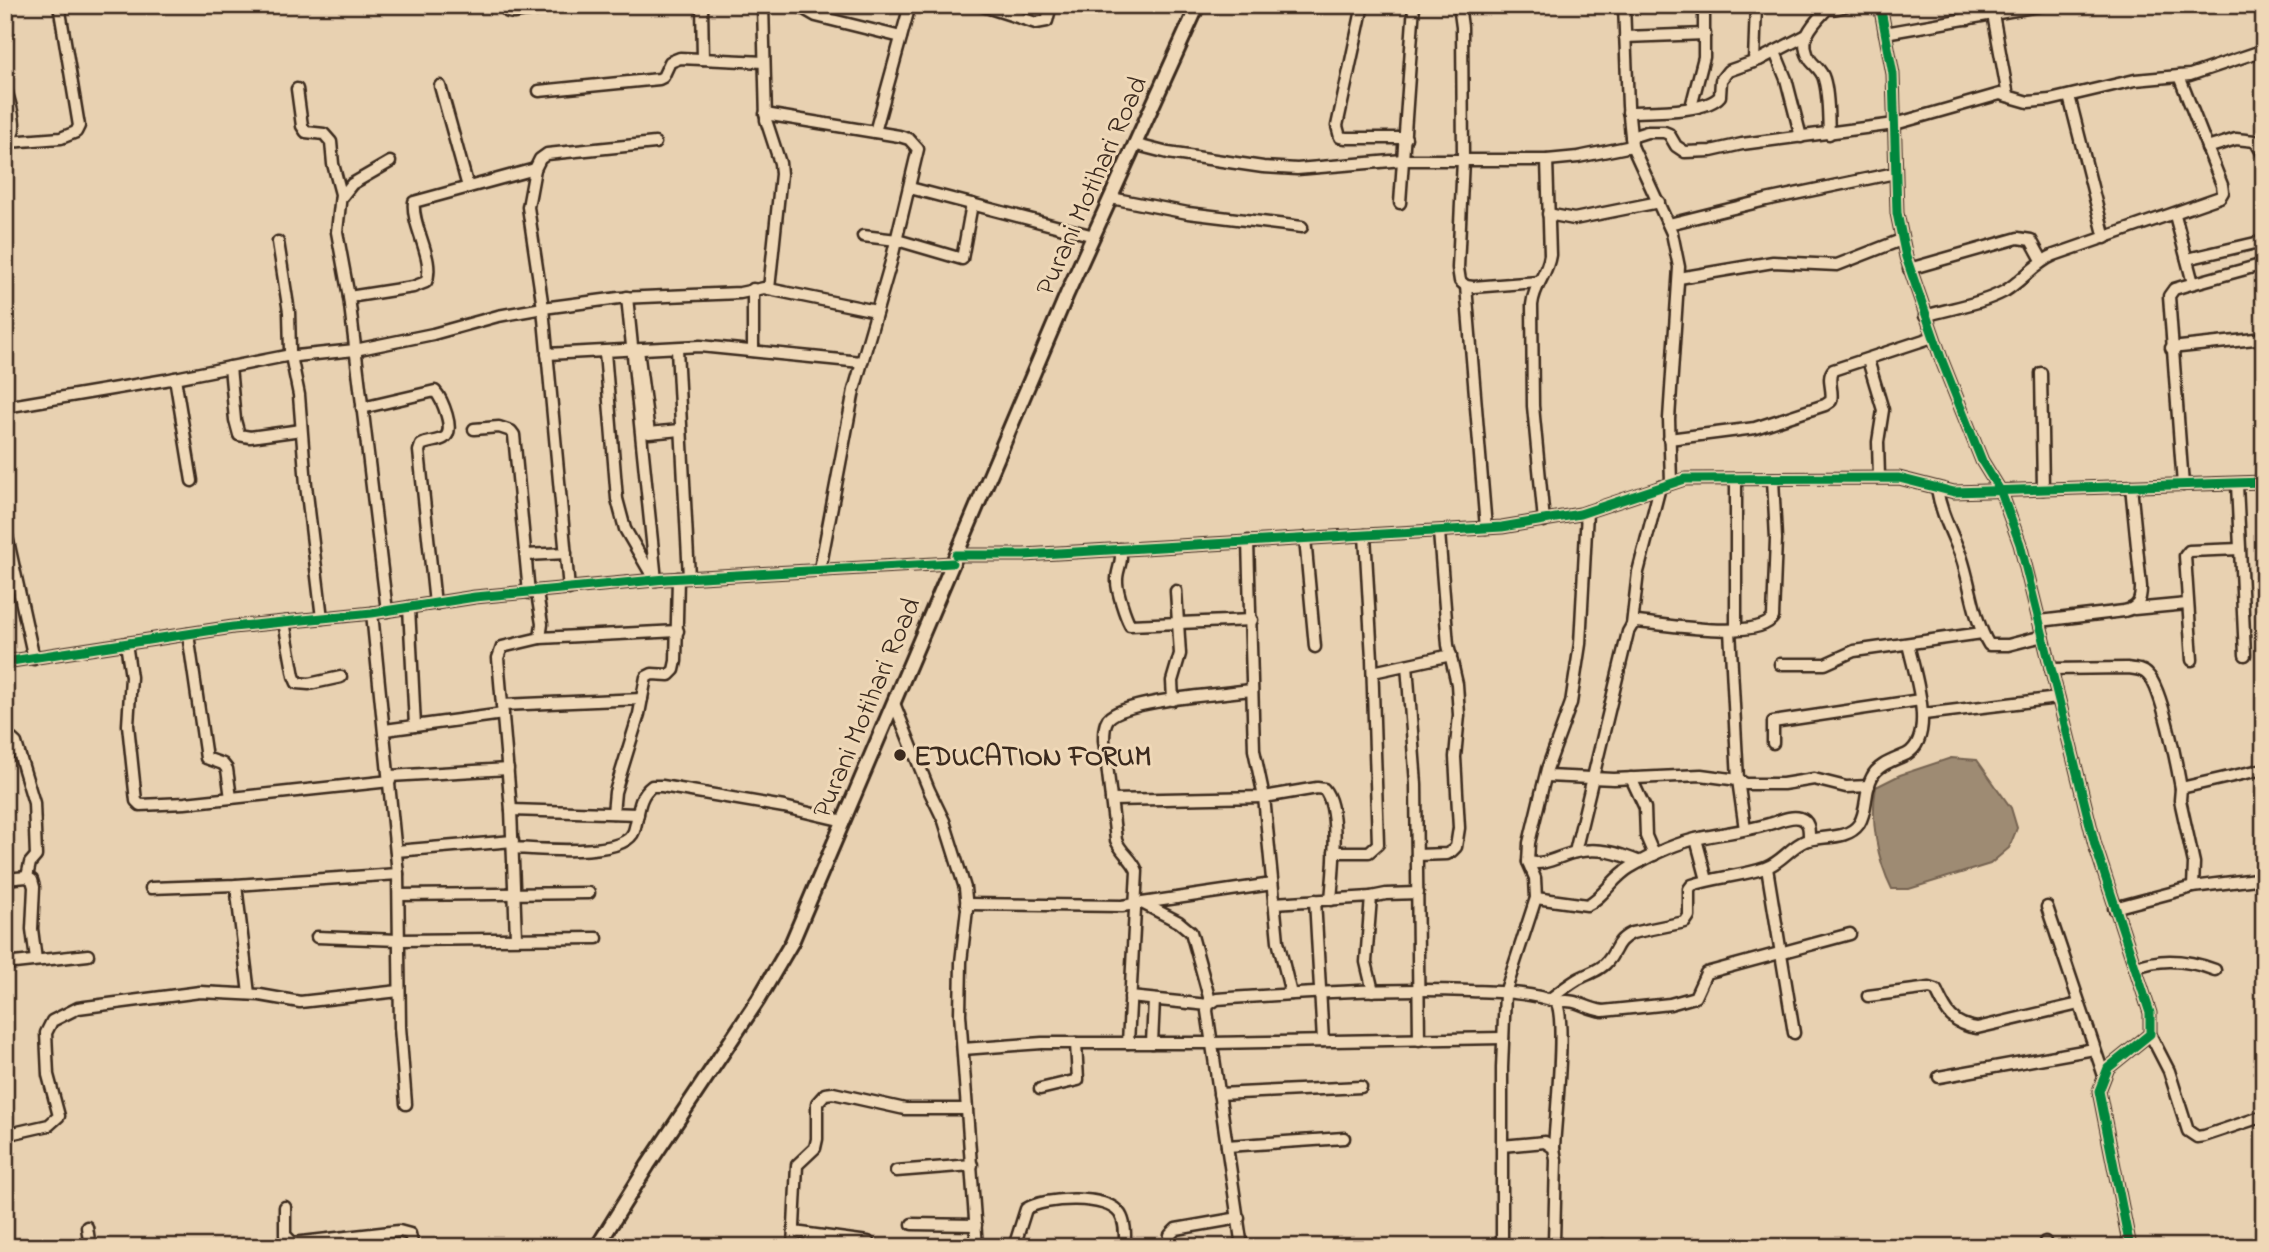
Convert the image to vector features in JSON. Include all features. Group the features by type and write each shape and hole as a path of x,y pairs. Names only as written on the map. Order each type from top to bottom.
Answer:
{"main road":[{"name":"Purani Motihari Road","path":"597,1247 785,956 1094,236 1197,7"}],"street":[{"path":"6,142 61,138 76,132 79,126 59,5"},
{"path":"504,5 508,12 513,13 569,5"},
{"path":"702,5 703,58"},
{"path":"763,5 765,114 781,174 769,289"},
{"path":"797,5 816,16 901,37"},
{"path":"875,132 910,5"},
{"path":"980,5 1036,23 1047,21 1051,5"},
{"path":"1178,5 1197,7"},
{"path":"1363,5 1336,125 1338,132 1340,137 1346,138 1406,138"},
{"path":"1400,203 1414,5"},
{"path":"1460,5 1463,159 1458,268 1460,281 1466,286 1538,282"},
{"path":"1624,5 1628,112 1632,141 1669,224 1678,253 1679,278 1669,439 1671,482"},
{"path":"1691,107 1703,57 1704,5"},
{"path":"1754,62 1756,5"},
{"path":"1628,112 1707,105 1717,100 1724,75 1805,36 1825,7 1849,5"},
{"path":"1880,5 1893,74 1895,173 1902,240 1909,269 1982,461 2001,492 2020,544 2095,845 2150,1013 2150,1034 2169,1071 2188,1131 2196,1137 2264,1116"},
{"path":"1965,5 1968,19"},
{"path":"1885,33 2044,5"},
{"path":"1993,14 2008,96"},
{"path":"1625,37 1705,34"},
{"path":"1805,36 1807,52 1826,83 1829,134"},
{"path":"1137,145 1168,153 1289,168 1403,160 1547,160 1578,157 1632,141 1647,132 1669,134 1680,150 1694,152 1895,124 1992,96 2008,96 2028,102 2069,96 2135,79 2201,72 2264,50"},
{"path":"1775,52 1786,79 1801,137"},
{"path":"539,91 659,79 674,59 764,62"},
{"path":"1925,316 1994,296 2019,282 2042,260 2220,197 2223,192 2179,76"},
{"path":"5,85 14,124 14,133 6,142"},
{"path":"440,86 468,187"},
{"path":"297,89 302,126 306,132 324,134 331,142 332,164 341,198 337,224 349,297 387,611"},
{"path":"2069,96 2105,238"},
{"path":"765,114 899,136 916,145 918,156 897,240 861,362 844,435 820,569"},
{"path":"2207,148 2245,139 2255,141 2264,156"},
{"path":"569,589 543,308 528,207 535,169 540,159 557,152 655,143"},
{"path":"1544,521 1534,406 1532,305 1534,290 1548,270 1547,160"},
{"path":"341,198 352,184 390,162"},
{"path":"349,297 413,287 426,282 429,269 415,216 414,201 535,169"},
{"path":"1669,224 1895,173"},
{"path":"910,188 1094,236"},
{"path":"1111,198 1195,214 1302,227"},
{"path":"1548,214 1574,219 1659,202"},
{"path":"863,236 897,240 962,258 972,204"},
{"path":"2175,215 2193,283"},
{"path":"1909,269 2026,238 2036,247 2042,260"},
{"path":"1679,278 1773,262 1837,265 1902,240"},
{"path":"2187,259 2264,241"},
{"path":"278,242 289,312 291,357 299,395 323,618"},
{"path":"2183,485 2169,296 2174,289 2264,264"},
{"path":"1466,286 1486,528"},
{"path":"753,289 753,351"},
{"path":"5,407 296,356 355,350 433,334 498,316 627,297 740,293 753,289 769,289 876,311"},
{"path":"627,297 655,580"},
{"path":"1669,439 1755,428 1825,405 1831,401 1833,395 1829,378 1833,370 1933,337"},
{"path":"2171,348 2264,338"},
{"path":"547,354 707,347 861,362"},
{"path":"677,349 689,577"},
{"path":"634,350 649,433 680,430"},
{"path":"605,352 617,499 621,518 655,580"},
{"path":"1868,359 1883,410 1878,442 1880,477"},
{"path":"230,367 239,435 250,437 301,430"},
{"path":"2041,373 2043,489"},
{"path":"175,378 192,481"},
{"path":"362,408 435,391 443,405 448,434 444,438 426,442 421,445 419,451 435,604"},
{"path":"474,429 506,428 514,435 526,555 542,624 540,638"},
{"path":"5,663 188,634 372,613 475,597 655,580 954,559 1486,528 1544,521 1587,512 1685,479 1880,477 1915,481 1954,492 2264,482"},
{"path":"1735,480 1733,629 1738,780 1745,829"},
{"path":"1632,625 1637,622 1733,629 1770,623 1773,617 1776,538 1773,480"},
{"path":"2237,484 2245,655"},
{"path":"1575,852 1591,779 1632,625 1640,564 1660,486"},
{"path":"2131,486 2141,587 2141,597 2134,609"},
{"path":"1937,489 1940,509 1961,556 1982,633 1989,645 1998,646 2043,636"},
{"path":"1502,1247 1505,993 1536,898 1535,878 1528,862 1529,843 1546,776 1571,703 1580,644 1587,512"},
{"path":"5,527 34,659"},
{"path":"1417,855 1447,854 1456,847 1458,839 1455,757 1459,715 1457,684 1451,655 1438,532"},
{"path":"1334,852 1369,852 1378,844 1373,672 1365,536"},
{"path":"1305,538 1315,647"},
{"path":"1248,541 1255,761 1264,797 1278,941 1292,994"},
{"path":"1120,549 1123,556 1116,579 1129,625 1252,620"},
{"path":"2192,660 2185,556 2189,551 2240,549"},
{"path":"526,555 566,553"},
{"path":"613,813 615,792 646,677 652,674 669,675 674,670 678,649 677,578"},
{"path":"1173,701 1172,681 1180,654 1176,591"},
{"path":"2040,621 2187,604"},
{"path":"409,607 415,726"},
{"path":"372,613 398,874 399,991 406,1104"},
{"path":"284,622 297,683 309,684 341,677"},
{"path":"516,937 511,810 499,652 506,645 540,638 678,631"},
{"path":"1780,664 1825,664 1854,651 1982,633"},
{"path":"188,634 206,758 223,764 227,769 231,798"},
{"path":"126,643 131,677 128,725 136,801 140,805 508,769"},
{"path":"1553,1001 1569,984 1604,966 1617,943 1624,937 1685,922 1689,916 1689,889 1692,884 1767,868 1786,858 1800,844 1809,840 1836,837 1855,829 1863,815 1872,777 1878,770 1915,748 1920,741 1924,713 1908,644"},
{"path":"1373,672 1451,655"},
{"path":"1407,665 1416,784 1419,1040"},
{"path":"2051,669 2127,668 2139,669 2148,674 2158,693 2181,788 2180,800 2194,863 2193,887"},
{"path":"1128,1043 1137,871 1135,864 1118,847 1116,840 1104,740 1107,720 1130,709 1251,690"},
{"path":"1924,713 2058,698"},
{"path":"385,730 502,710 642,699"},
{"path":"1773,743 1773,722 1920,700"},
{"path":"894,703 953,845 965,888 960,985 977,1247"},
{"path":"5,733 16,743 34,803 36,856 30,863 27,877"},
{"path":"2181,788 2264,769"},
{"path":"1546,776 1591,779 1701,775 1738,780 1746,784 1765,785 1814,779 1846,787 1869,786"},
{"path":"1631,778 1645,808 1646,836 1654,855"},
{"path":"396,850 513,845 595,850 631,837 642,796 652,786 784,807 844,821"},
{"path":"1111,800 1264,797 1324,789 1331,808 1334,852 1331,900"},
{"path":"511,810 638,814"},
{"path":"1536,898 1587,905 1594,902 1616,876 1654,855 1696,839 1794,817 1801,818 1810,828 1809,840"},
{"path":"1696,839 1707,880"},
{"path":"1528,862 1545,864 1575,852 1600,849 1640,862"},
{"path":"1767,868 1794,1033"},
{"path":"150,888 398,874"},
{"path":"5,879 27,877 32,880 32,929 36,960"},
{"path":"2114,908 2193,887 2264,878"},
{"path":"966,904 1137,904 1272,884"},
{"path":"236,885 249,994"},
{"path":"399,895 589,892"},
{"path":"1274,903 1418,892"},
{"path":"1371,897 1366,962 1373,992"},
{"path":"1315,901 1323,1041"},
{"path":"1137,904 1179,922 1191,932 1210,1003 1211,1043 1242,1247"},
{"path":"2047,907 2104,1076"},
{"path":"1130,997 1210,1003 1292,994 1419,990 1505,993 1553,1001 1578,1001 1592,1010 1603,1011 1681,1002 1695,997 1706,973 1850,934"},
{"path":"317,937 399,940 597,938"},
{"path":"5,964 88,955"},
{"path":"2135,968 2149,962 2164,961 2215,970"},
{"path":"1868,996 1930,988 1936,990 1947,1013 1970,1027 1977,1028 2079,1004"},
{"path":"5,1135 49,1125 59,1116 48,1075 48,1026 57,1017 78,1008 200,992 249,994 300,1002 399,991"},
{"path":"1152,1043 1154,1000"},
{"path":"1553,1001 1560,1011 1554,1148 1554,1242"},
{"path":"2130,1247 2099,1091 2104,1076 2116,1060 2150,1034"},
{"path":"963,1049 1004,1044 1503,1038"},
{"path":"1040,1089 1079,1080 1076,1043"},
{"path":"1939,1077 2094,1049"},
{"path":"1219,1094 1361,1087"},
{"path":"793,1247 797,1165 815,1148 817,1102 825,1094 841,1094 905,1108 968,1109"},
{"path":"1227,1146 1344,1138"},
{"path":"1502,1146 1545,1142 1554,1148"},
{"path":"896,1171 972,1166"},
{"path":"1014,1247 1026,1209 1041,1202 1065,1200 1102,1203 1113,1207 1123,1220 1125,1247"},
{"path":"285,1207 285,1235 293,1243 398,1231 410,1234 413,1247"},
{"path":"1169,1247 1170,1234 1177,1229 1239,1218"},
{"path":"912,1224 976,1226"},
{"path":"87,1227 90,1247"},
{"path":"794,1232 868,1242 868,1247"}],"shaded area":[{"path":"1951,758 1977,760 2011,808 2017,828 2009,848 1990,864 1909,889 1892,889 1882,865 1876,839 1876,787 1900,775"}],"cycle path":[{"path":"1880,5 1893,74 1897,213 1906,257 1942,361 1982,461 2001,492 2020,544 2095,845 2150,1013 2150,1034 2108,1068 2099,1091 2130,1247"},
{"path":"956,555 1024,555 1502,527 1580,514 1685,479 1899,478 1954,492 2264,482"},
{"path":"5,662 233,627 372,613 475,597 666,579 952,563"}],"place":[{"name":"EDUCATION FORUM","path":"900,755"}]}
